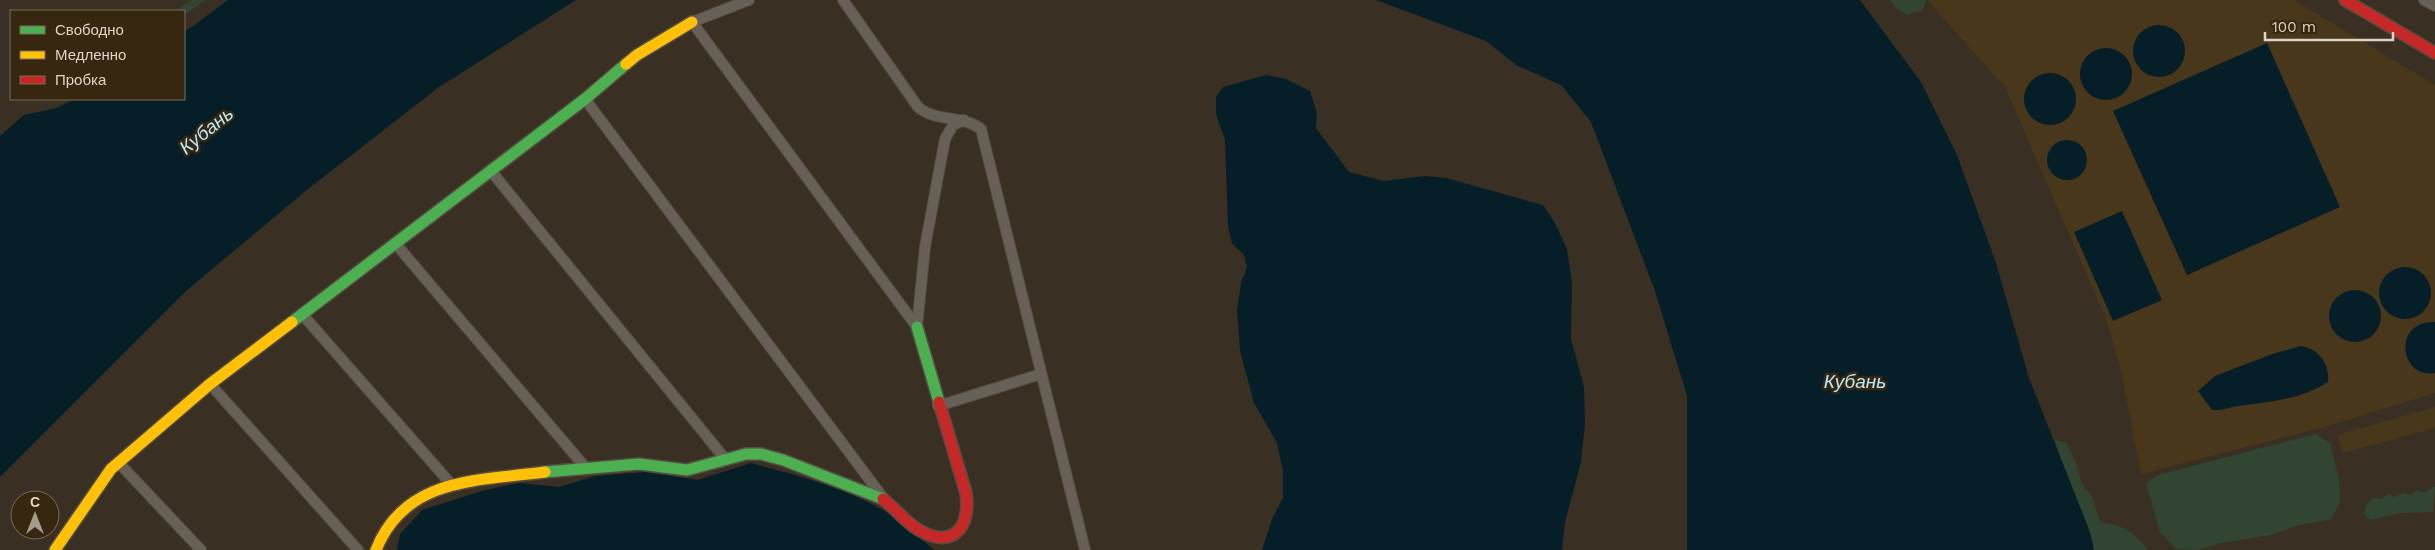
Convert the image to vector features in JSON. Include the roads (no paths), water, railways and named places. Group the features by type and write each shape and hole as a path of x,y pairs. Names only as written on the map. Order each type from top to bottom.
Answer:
{"street":[{"path":"55,550 118,462 210,384 585,99 637,55 692,22 749,0"},
{"path":"843,0 918,107 929,113 964,120 981,129 1085,550"},
{"path":"2345,0 2435,53"},
{"path":"2424,0 2435,6"},
{"path":"585,99 884,499 919,530 934,536 950,536 957,533 965,523 968,507 966,493 938,406 916,327 692,22"},
{"path":"916,327 925,247 944,139 953,125 964,120"},
{"path":"491,171 726,460"},
{"path":"394,243 585,467"},
{"path":"302,314 451,484"},
{"path":"938,406 1041,374"},
{"path":"210,384 358,550"},
{"path":"376,550 384,530 408,504 451,484 585,467 639,464 688,470 746,454 761,454 783,460 884,499"},
{"path":"118,462 200,550"}],"water":[{"name":"Кубань","path":"228,0 576,0 439,87 308,189 186,291 0,477 0,136 24,115 57,108 72,100 185,100 185,30"},
{"name":"Кубань","path":"1376,0 1860,0 1921,82 1957,155 1996,263 2029,378 2090,532 2094,550 1687,550 1687,396 1655,291 1591,122 1561,85 1516,65 1486,41"},
{"path":"2159,25 2173,29 2181,37 2185,51 2181,65 2173,73 2159,77 2145,73 2137,65 2133,51 2137,37 2145,29"},
{"path":"2267,43 2340,207 2187,275 2113,111"},
{"path":"2106,48 2120,52 2128,60 2132,74 2128,88 2120,96 2106,100 2092,96 2084,88 2080,74 2084,60 2092,52"},
{"path":"2050,73 2064,77 2072,85 2076,99 2072,113 2064,121 2050,125 2036,121 2028,113 2024,99 2028,85 2036,77"},
{"path":"1266,75 1286,79 1310,91 1317,113 1316,128 1349,172 1384,181 1425,176 1446,178 1543,205 1555,223 1567,249 1572,283 1571,339 1584,387 1585,423 1581,462 1565,522 1562,550 1262,550 1272,519 1283,498 1283,472 1277,443 1254,403 1240,351 1237,309 1241,283 1247,267 1244,255 1232,243 1228,227 1225,140 1216,114 1216,97 1223,87"},
{"path":"2063,140 2071,140 2078,143 2084,149 2087,160 2084,171 2078,177 2071,180 2063,180 2056,177 2050,171 2047,164 2047,156 2050,149 2056,143"},
{"path":"2122,211 2162,300 2113,321 2074,232"},
{"path":"2405,267 2419,271 2427,279 2431,293 2427,307 2419,315 2405,319 2391,315 2383,307 2379,293 2383,279 2391,271"},
{"path":"2355,290 2369,294 2377,302 2381,316 2377,330 2369,338 2355,342 2341,338 2333,330 2329,316 2333,302 2341,294"},
{"path":"2435,322 2435,373 2423,372 2414,367 2408,359 2405,349 2407,339 2412,330 2421,324"},
{"path":"2301,346 2313,350 2322,358 2328,375 2328,382 2307,393 2285,399 2212,410 2198,391 2215,376 2272,354"},
{"path":"751,463 849,493 902,522 934,550 397,550 400,534 422,510 485,490 519,483 559,487 596,476 645,472 697,480"}]}
